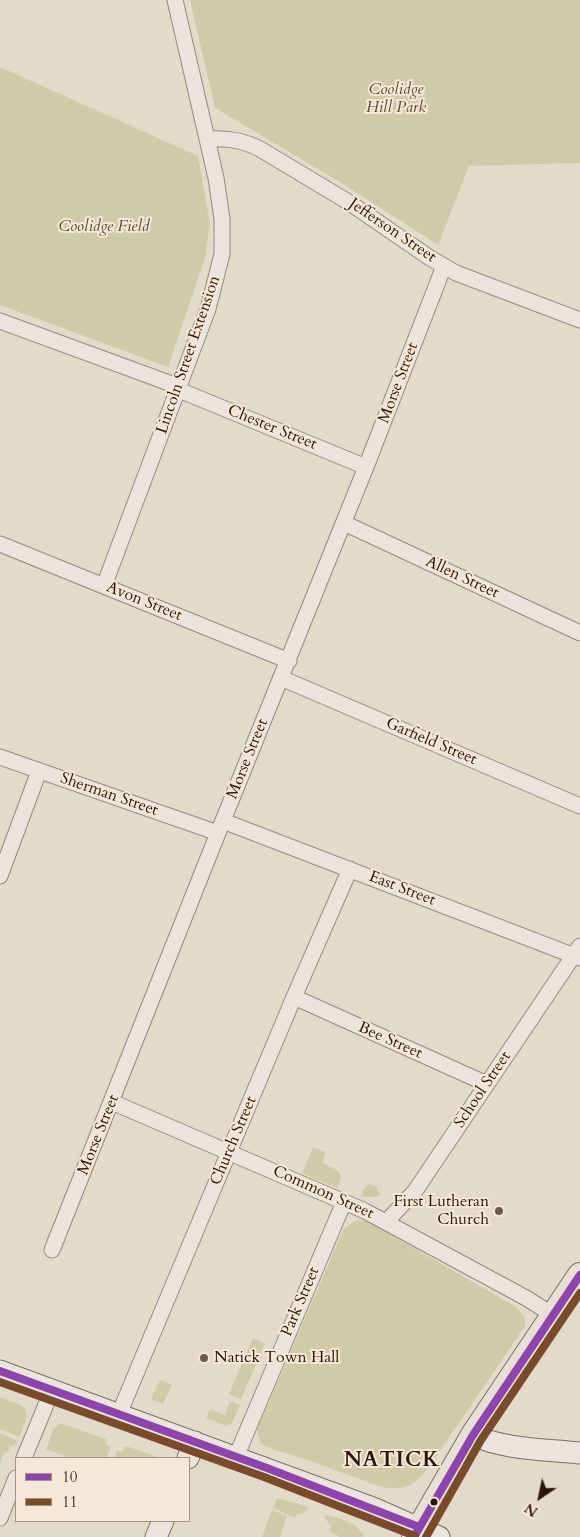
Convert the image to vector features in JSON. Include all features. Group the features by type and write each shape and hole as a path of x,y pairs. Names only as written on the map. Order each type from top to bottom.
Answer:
{"main road":[{"path":"0,1371 120,1414 192,1450 236,1457 373,1508 424,1534 473,1435 580,1275"},
{"path":"473,1435 510,1446 580,1453"},
{"path":"156,1537 163,1522"}],"street":[{"name":"Lincoln Street Extension","path":"104,586 214,290 222,254 220,200 208,139 175,0"},
{"name":"Jefferson Street","path":"208,139 232,139 260,148 350,203 444,266 470,279 580,320"},
{"name":"Morse Street","path":"52,1250 220,827 344,523 444,266"},
{"name":"Chester Street","path":"0,321 179,388 366,467"},
{"name":"Allen Street","path":"344,523 580,633"},
{"name":"Avon Street","path":"0,544 289,661"},
{"name":"Garfield Street","path":"282,678 580,806"},
{"name":"Sherman Street","path":"0,757 220,827"},
{"path":"0,876 40,771"},
{"name":"East Street","path":"220,827 350,869 578,953"},
{"name":"Church Street","path":"120,1414 294,997 350,869"},
{"name":"School Street","path":"387,1221 415,1191 578,953"},
{"name":"Bee Street","path":"294,997 487,1084"},
{"name":"Common Street","path":"112,1102 387,1221 553,1315"},
{"name":"Park Street","path":"236,1457 344,1202"},
{"path":"24,1457 52,1390"},
{"path":"0,1518 15,1480"}],"green space":[{"name":"Coolidge Hill Park","path":"190,0 580,0 580,163 469,166 438,245 340,182 215,108"},
{"name":"Coolidge Field","path":"0,67 198,156 210,224 205,258 168,367 0,305"},
{"path":"313,1147 325,1152 323,1163 340,1174 340,1182 337,1188 302,1173"},
{"path":"368,1184 376,1186 380,1195 376,1197 361,1197 363,1190"},
{"path":"357,1220 367,1221 516,1307 525,1318 525,1326 428,1468 418,1480 406,1487 381,1487 272,1449 261,1444 257,1430 344,1228"},
{"path":"253,1338 265,1344 241,1399 229,1394"},
{"path":"160,1380 172,1385 163,1404 151,1399"},
{"path":"0,1397 26,1410 26,1420 19,1437 0,1429"},
{"path":"230,1401 240,1405 232,1423 226,1426 206,1418 210,1409 225,1415"},
{"path":"60,1423 106,1439 106,1444 111,1447 106,1457 66,1457 46,1449 54,1428"},
{"path":"0,1433 18,1441 15,1445 9,1447 10,1451 4,1453 0,1463"},
{"path":"125,1447 129,1447 157,1457 114,1457 117,1450 122,1452"},
{"path":"277,1498 306,1506 309,1509 297,1514 295,1518 273,1508"},
{"path":"272,1510 287,1516 280,1537 262,1537"},
{"path":"326,1515 353,1525 362,1532 364,1537 339,1537 329,1532 331,1527 324,1516"}],"transit line":[{"name":"10","path":"414,1537 473,1435 580,1275"},
{"name":"11","path":"426,1537 481,1440 580,1293"},
{"name":"10","path":"0,1371 267,1468 419,1527"},
{"name":"11","path":"0,1382 264,1477 415,1536"}],"place":[{"name":"First Lutheran Church","path":"499,1211"},
{"name":"Natick Town Hall","path":"204,1358"}],"district":[{"name":"NATICK","path":"392,1461"}]}
